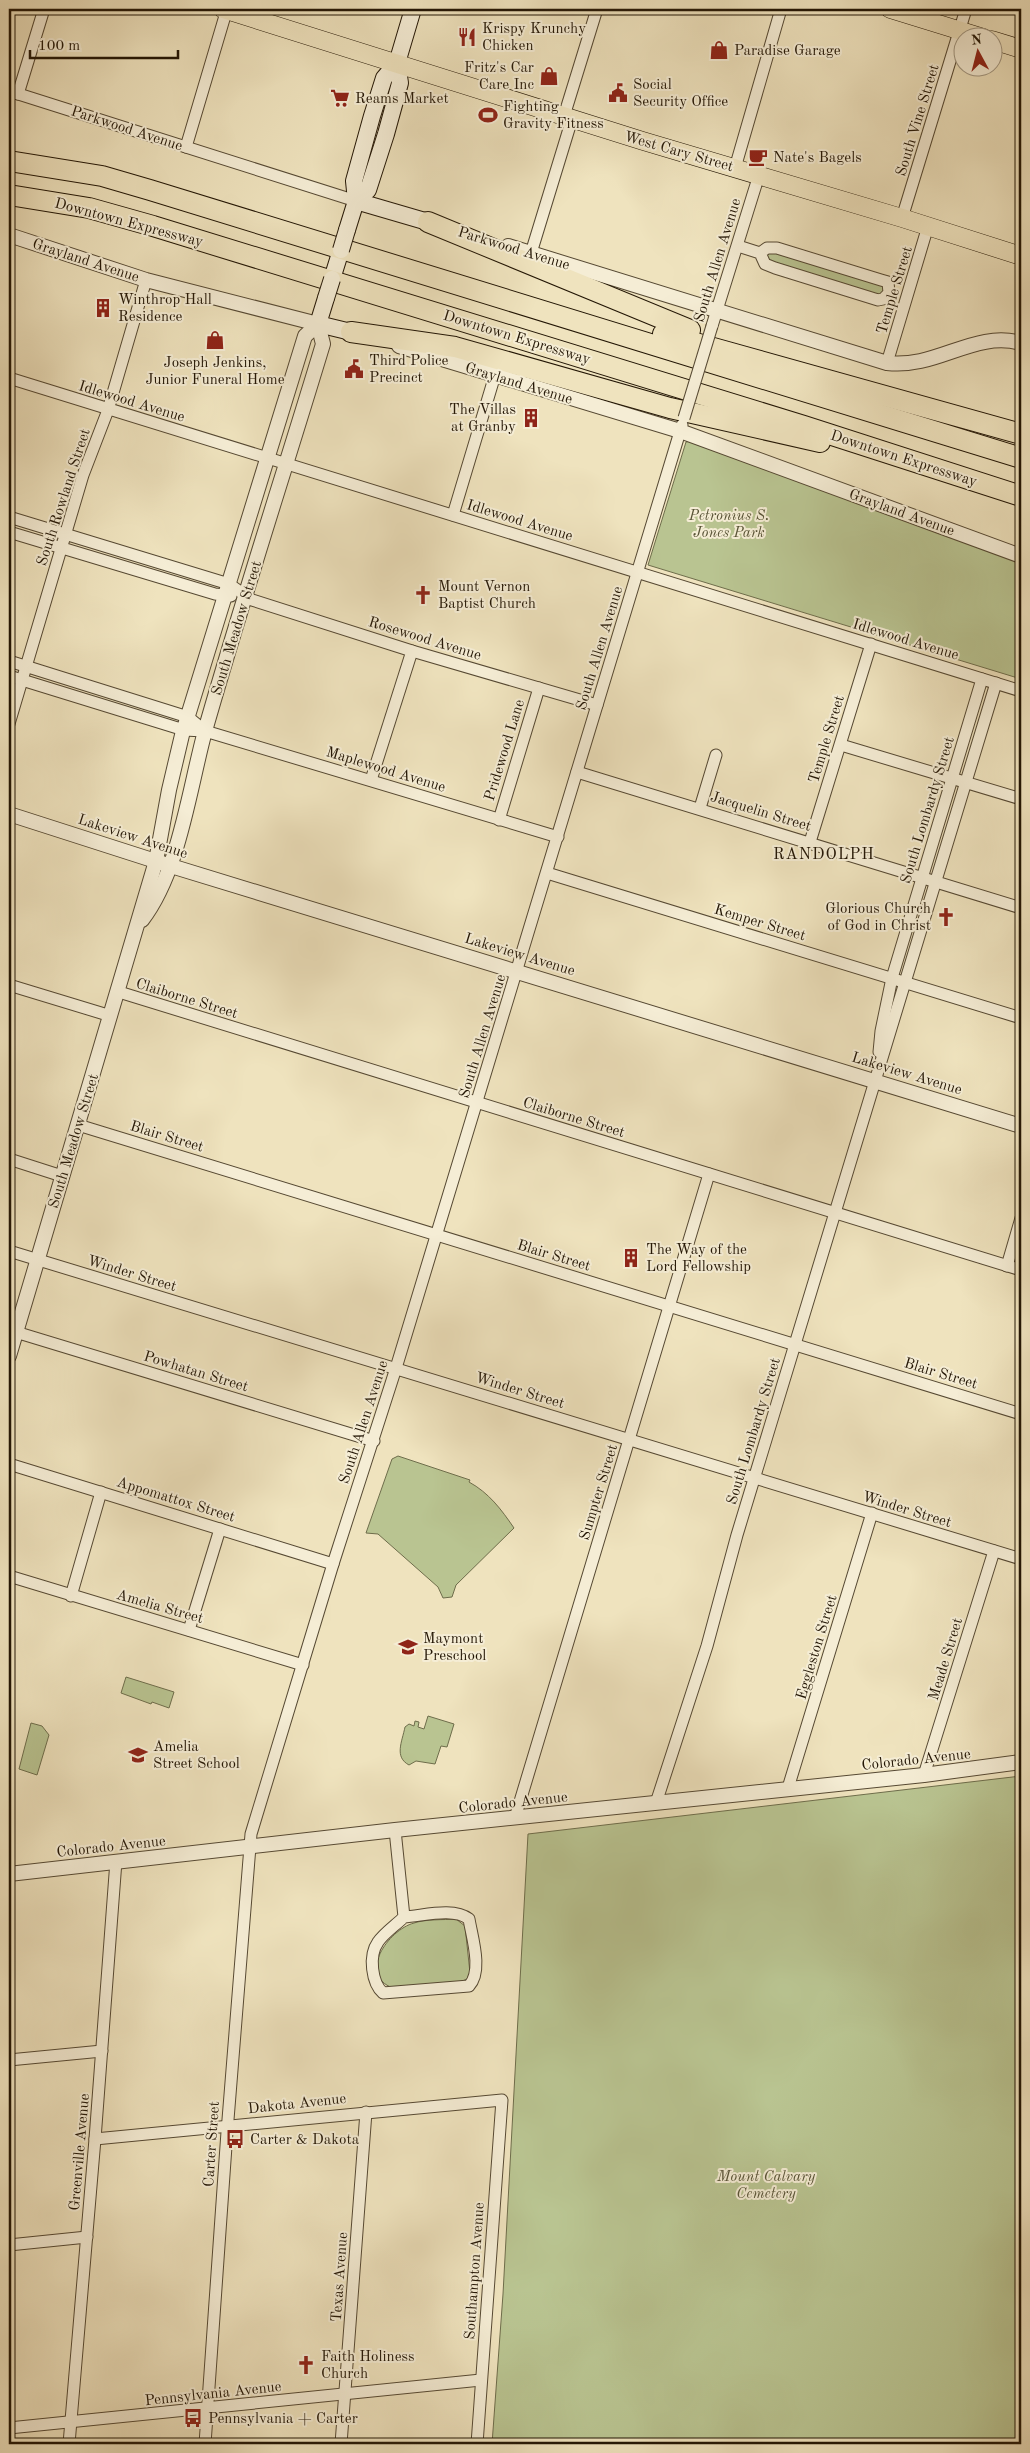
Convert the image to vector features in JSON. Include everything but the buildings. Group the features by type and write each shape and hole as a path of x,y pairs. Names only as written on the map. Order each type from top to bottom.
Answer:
{"highway":[{"path":"9,161 102,176 1021,458"},
{"name":"Downtown Expressway","path":"9,195 89,208 153,226 804,426 1021,496"},
{"path":"428,222 692,331 822,377"},
{"path":"428,276 508,291 1021,434"},
{"path":"351,332 456,347 670,408 805,440 879,450"}],"main road":[{"name":"West Cary Street","path":"226,9 568,118 902,218 1021,256"},
{"name":"South Meadow Street","path":"318,324 356,201 354,181 370,122 384,78 397,62 413,9"},
{"path":"890,9 953,28"},
{"path":"1002,43 1021,49"},
{"name":"Parkwood Avenue","path":"356,201 428,222"},
{"name":"Grayland Avenue","path":"318,324 351,332"}],"street":[{"path":"13,92 44,9"},
{"path":"186,147 226,9"},
{"path":"532,253 597,9"},
{"path":"735,168 781,9"},
{"name":"South Vine Street","path":"961,28 966,9"},
{"name":"South Vine Street","path":"902,218 952,56"},
{"name":"Parkwood Avenue","path":"13,92 356,201"},
{"name":"South Allen Avenue","path":"250,1846 333,1564 374,1441 478,1103 759,175"},
{"name":"Parkwood Avenue","path":"428,222 887,363 911,364 981,342 996,340 1021,343"},
{"name":"Temple Street","path":"887,363 928,226"},
{"name":"Grayland Avenue","path":"9,235 146,280 318,324"},
{"path":"738,246 760,253 765,264 775,268 878,300 884,300 889,293 888,282 872,277 777,248 767,248 760,253"},
{"name":"South Rowland Street","path":"9,724 83,474 108,410 146,280"},
{"path":"889,293 907,298"},
{"name":"South Meadow Street","path":"9,1356 12,1331 37,1260 119,992 136,926 156,861 169,790 186,723 305,336 318,324 323,344 206,730 170,866 153,905 136,926"},
{"name":"Grayland Avenue","path":"351,332 495,376 682,425 1021,556"},
{"path":"453,515 495,376"},
{"name":"Idlewood Avenue","path":"9,378 1021,691"},
{"name":"Rosewood Avenue","path":"9,517 412,651 598,705"},
{"name":"Rosewood Avenue","path":"9,532 61,549 227,590"},
{"name":"Temple Street","path":"810,842 871,644"},
{"path":"371,780 412,651"},
{"name":"Maplewood Avenue","path":"9,662 206,730 558,837"},
{"name":"Maplewood Avenue","path":"9,676 186,723"},
{"name":"South Lombardy Street","path":"876,1074 881,1031 892,978 982,679"},
{"name":"South Lombardy Street","path":"656,1803 707,1646 754,1477 836,1212 876,1074 937,882 996,683"},
{"name":"Pridewood Lane","path":"499,820 539,688"},
{"path":"841,745 1021,800"},
{"path":"700,808 716,755"},
{"name":"Jacquelin Street","path":"578,772 1021,908"},
{"name":"Lakeview Avenue","path":"9,814 170,866 517,971 876,1074 1021,1126"},
{"name":"Kemper Street","path":"547,873 1021,1018"},
{"path":"9,985 111,1016"},
{"name":"Claiborne Street","path":"119,992 1021,1270"},
{"name":"Blair Street","path":"78,1125 1021,1414"},
{"path":"9,1159 62,1176"},
{"name":"Sumpter Street","path":"514,1818 671,1306 709,1174"},
{"path":"1007,1266 1021,1218"},
{"name":"Winder Street","path":"9,1251 1021,1559"},
{"name":"Powhatan Street","path":"12,1331 374,1441"},
{"name":"Appomattox Street","path":"9,1464 333,1564"},
{"path":"71,1596 101,1492"},
{"name":"Eggleston Street","path":"788,1788 872,1514"},
{"path":"189,1630 220,1529"},
{"name":"Meade Street","path":"924,1775 994,1551"},
{"name":"Amelia Street","path":"9,1576 303,1665"},
{"name":"Colorado Avenue","path":"9,1874 395,1830 924,1775 1021,1762"},
{"path":"395,1830 404,1918"},
{"name":"Carter Street","path":"205,2444 227,2126 250,1846"},
{"name":"Greenville Avenue","path":"69,2444 116,1861"},
{"path":"462,1913 469,1919 476,1969 474,1980 469,1986 399,1993 383,1993 377,1988 373,1964 378,1942 404,1918 462,1913"},
{"path":"9,2060 102,2051"},
{"name":"Dakota Avenue","path":"95,2139 502,2100"},
{"name":"Southampton Avenue","path":"477,2444 502,2100"},
{"name":"Texas Avenue","path":"341,2444 366,2112"},
{"path":"9,2245 87,2237"},
{"name":"Pennsylvania Avenue","path":"9,2428 481,2380"}],"green space":[{"path":"771,251 879,282 885,287 881,296 772,264 767,256"},
{"name":"Petronius S. Jones Park","path":"690,441 1021,561 1021,679 648,565 686,442"},
{"path":"398,1456 470,1480 469,1482 483,1491 494,1502 514,1528 456,1585 452,1597 443,1598 438,1587 378,1534 366,1533 392,1459"},
{"path":"126,1677 174,1692 169,1708 152,1702 151,1704 121,1693"},
{"path":"428,1716 454,1724 447,1747 441,1746 435,1764 416,1761 409,1765 404,1762 400,1753 405,1727 409,1724 414,1726 415,1721 419,1722 418,1727 424,1729"},
{"path":"31,1723 42,1726 49,1735 37,1775 19,1769"},
{"name":"Mount Calvary Cemetery","path":"1021,1776 1021,2444 492,2444 503,2294 528,1834"},
{"path":"456,1919 465,1926 470,1973 467,1979 460,1982 393,1988 382,1982 377,1973 377,1964 380,1953 386,1943 395,1934 404,1927 414,1923 429,1920"}],"place":[{"name":"Krispy Krunchy Chicken","path":"467,37"},
{"name":"Paradise Garage","path":"719,50"},
{"name":"Fritz's Car Care Inc","path":"549,76"},
{"name":"Social Security Office","path":"618,93"},
{"name":"Reams Market","path":"340,98"},
{"name":"Fighting Gravity Fitness","path":"488,115"},
{"name":"Nate's Bagels","path":"758,157"},
{"name":"Winthrop Hall Residence","path":"103,308"},
{"name":"Joseph Jenkins, Junior Funeral Home","path":"215,340"},
{"name":"Third Police Precinct","path":"354,369"},
{"name":"The Villas at Granby","path":"531,418"},
{"name":"Mount Vernon Baptist Church","path":"423,595"},
{"name":"Glorious Church of God in Christ","path":"946,917"},
{"name":"The Way of the Lord Fellowship","path":"631,1258"},
{"name":"Maymont Preschool","path":"408,1647"},
{"name":"Amelia Street School","path":"138,1755"},
{"name":"Carter & Dakota","path":"235,2139"},
{"name":"Faith Holiness Church","path":"306,2365"},
{"name":"Pennsylvania + Carter","path":"193,2418"}],"district":[{"name":"RANDOLPH","path":"824,853"}]}
